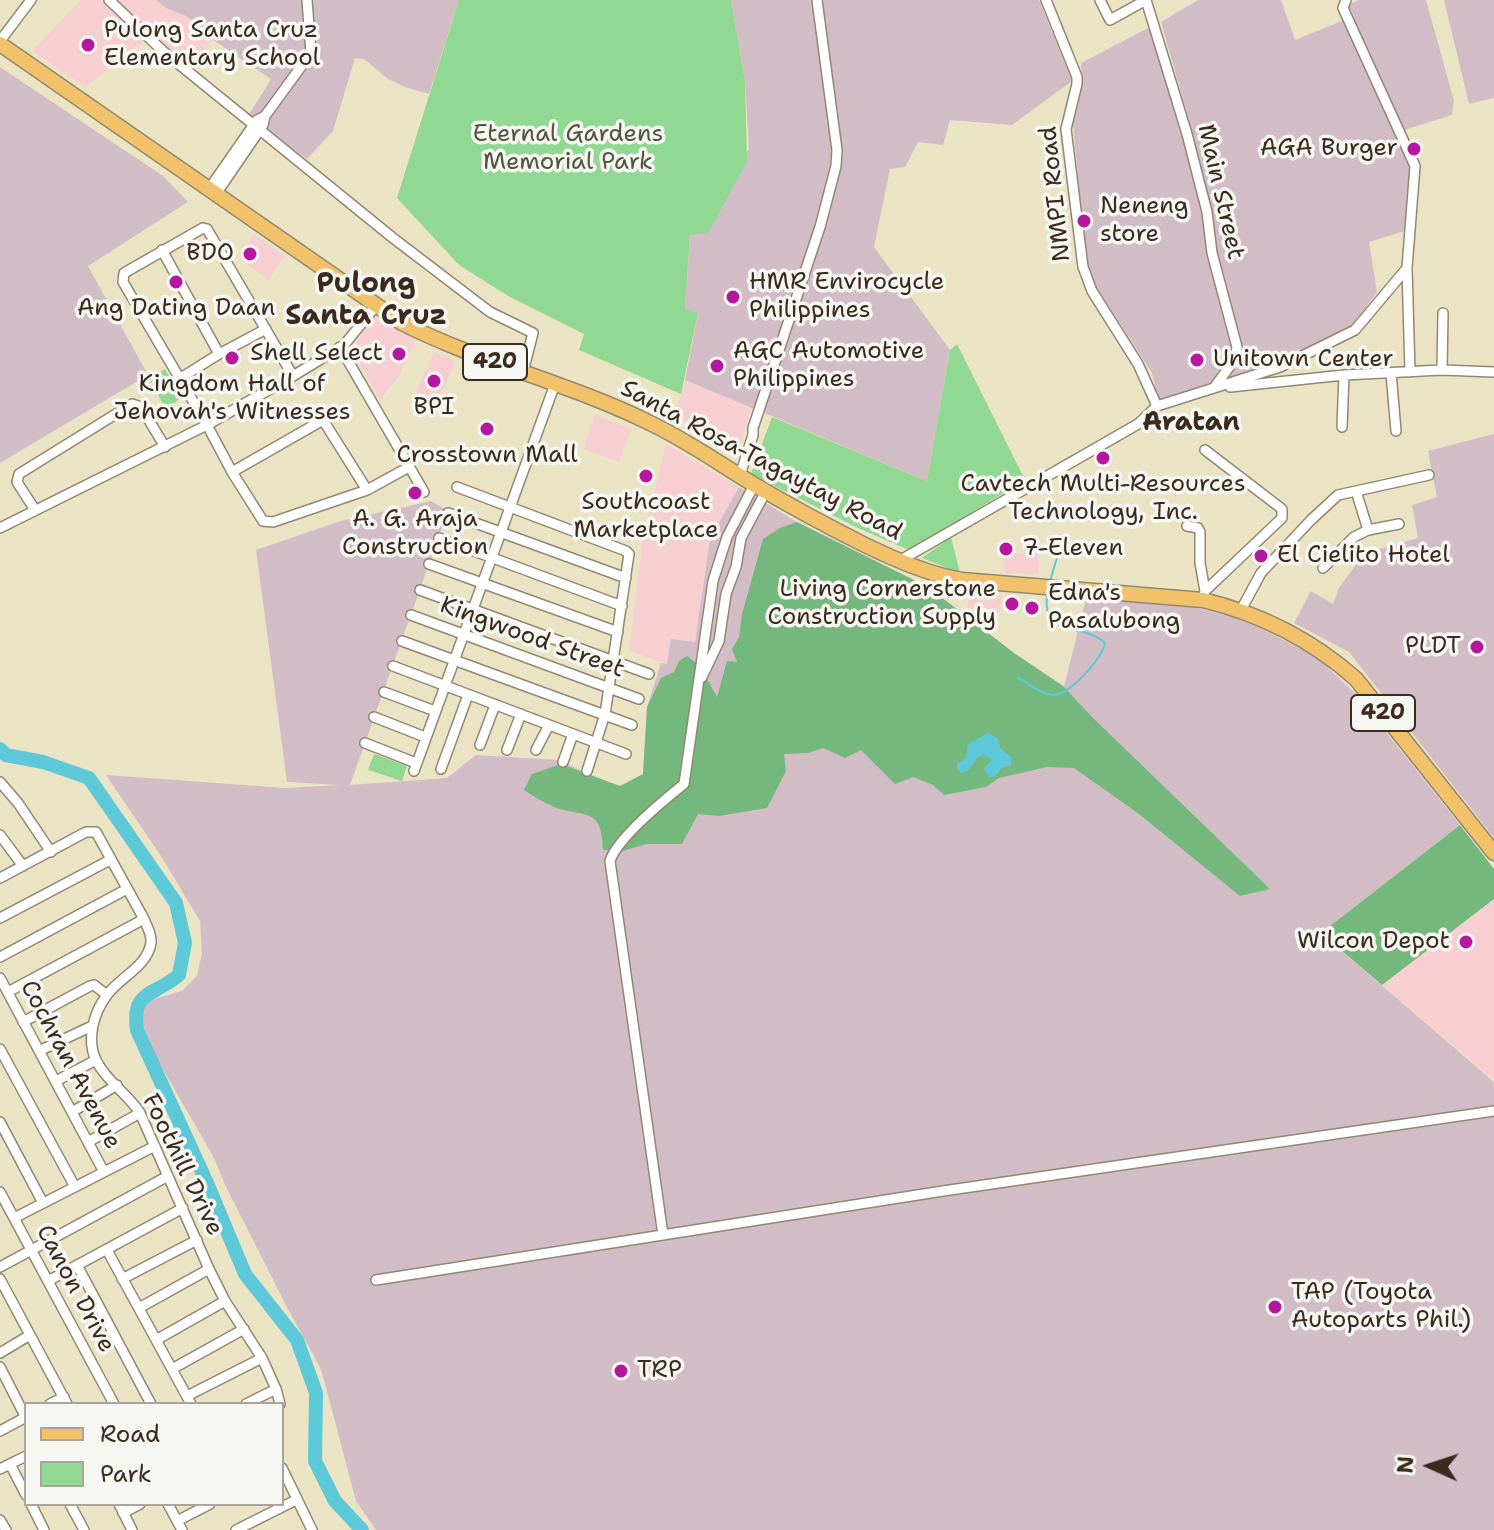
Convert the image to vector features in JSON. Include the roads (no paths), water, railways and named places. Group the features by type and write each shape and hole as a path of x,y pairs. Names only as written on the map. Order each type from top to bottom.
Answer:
{"main road":[{"name":"Santa Rosa-Tagaytay Road","path":"0,43 373,304 435,339 595,398 656,426 835,530 899,561 945,577 1034,587 1204,595 1294,634 1331,657 1356,679 1494,853"}],"street":[{"path":"0,43 31,0"},
{"path":"109,0 164,52 473,299 490,312 533,333 523,372"},
{"path":"213,191 311,53 307,0"},
{"path":"738,474 820,227 836,166 837,150 817,0"},
{"name":"NMPI Road","path":"1046,0 1077,77 1066,129 1085,276 1138,364 1157,406"},
{"path":"1100,0 1110,20 1146,0"},
{"name":"Main Street","path":"1146,0 1187,134 1207,212 1212,253 1237,347 1235,359 1214,388"},
{"path":"1346,0 1343,8 1415,166 1407,268 1410,372"},
{"path":"293,376 207,229 203,228 124,273 123,279 232,472 266,522 367,490 409,467"},
{"path":"162,250 219,354"},
{"path":"899,561 1138,424 1157,406 1280,367 1355,330 1407,268"},
{"path":"0,528 165,447 293,376 343,345 373,304"},
{"path":"1442,370 1443,313"},
{"path":"179,379 266,329"},
{"path":"343,345 424,492"},
{"path":"1214,388 1344,375 1442,370 1494,372"},
{"path":"1391,373 1396,431"},
{"path":"1342,427 1344,375"},
{"path":"365,743 415,767 555,384"},
{"path":"35,510 17,482 19,474 132,404 141,407 165,447"},
{"path":"232,472 323,420 367,490"},
{"path":"1204,595 1283,514 1282,509 1256,487 1205,450"},
{"path":"1241,610 1261,573 1338,495 1429,475"},
{"path":"457,487 626,551 630,557 605,714 587,771"},
{"path":"663,1235 610,861 618,847 655,808 684,784 713,581 727,537 760,488"},
{"path":"697,687 719,641 726,594 736,567 741,538 760,488"},
{"path":"1356,491 1368,530"},
{"path":"448,513 626,578"},
{"path":"1323,568 1354,537 1368,530 1399,524"},
{"path":"1187,526 1198,528 1200,532 1204,595"},
{"path":"439,538 622,606"},
{"path":"429,564 618,632"},
{"path":"420,590 649,674"},
{"name":"Kingwood Street","path":"411,615 639,699"},
{"path":"402,641 632,725"},
{"path":"393,666 626,754"},
{"path":"384,692 435,711"},
{"path":"441,769 468,695"},
{"path":"480,745 495,705"},
{"path":"507,750 521,714"},
{"path":"374,717 425,737"},
{"path":"536,750 549,725"},
{"path":"563,762 573,734"},
{"path":"0,782 51,852"},
{"path":"0,878 91,831 96,832 151,933 151,944 146,955 107,995 92,1026 96,1060 56,1081"},
{"path":"0,835 23,866"},
{"path":"0,918 110,860"},
{"path":"0,957 127,889"},
{"path":"8,992 144,919"},
{"name":"Cochran Avenue","path":"0,978 104,1172"},
{"path":"23,1022 90,986 94,985 107,995"},
{"path":"39,1051 92,1026"},
{"path":"0,1049 75,1187"},
{"name":"Foothill Drive","path":"96,1060 140,1113 209,1269 225,1301 262,1358 279,1402"},
{"path":"72,1112 117,1085"},
{"path":"376,1280 943,1191 1494,1111"},
{"path":"88,1142 140,1113"},
{"path":"0,1122 43,1203"},
{"path":"14,1218 155,1146"},
{"path":"0,1267 168,1176"},
{"name":"Canon Drive","path":"0,1192 113,1402"},
{"path":"48,1281 183,1208"},
{"path":"122,1279 197,1240"},
{"path":"107,1250 189,1400 262,1358"},
{"path":"77,1265 150,1402"},
{"path":"139,1308 209,1269"},
{"path":"0,1279 66,1400"},
{"path":"156,1340 225,1301"},
{"path":"172,1369 244,1329"},
{"path":"0,1353 30,1335"},
{"path":"0,1367 24,1413"},
{"path":"0,1392 11,1387"},
{"path":"250,1402 276,1389"},
{"path":"0,1431 24,1418"},
{"path":"24,1457 5,1466 24,1492"},
{"path":"284,1473 312,1530"},
{"path":"236,1530 296,1500"},
{"path":"32,1506 44,1530"},
{"path":"71,1506 84,1530"},
{"path":"169,1506 179,1526 207,1506"},
{"path":"121,1509 132,1530"},
{"path":"0,1520 6,1530"}],"water":[{"path":"988,733 998,738 1000,748 1011,757 1011,765 990,778 984,769 992,760 980,756 970,769 961,773 957,764 966,758 968,744"}],"waterway":[{"path":"1050,581 1059,551 1060,535"},
{"path":"1018,678 1043,693 1059,694 1084,675 1103,650 1105,643 1096,637 1057,624 1047,609 1047,595"},
{"path":"0,749 6,755 43,762 89,778 176,903 185,943 179,975 141,1001 136,1017 137,1030 245,1274 297,1340 316,1393 315,1461 335,1501 362,1530"}],"place":[{"name":"Pulong Santa Cruz Elementary School","path":"88,45"},
{"name":"AGA Burger","path":"1414,149"},
{"name":"Neneng store","path":"1084,221"},
{"name":"BDO","path":"250,254"},
{"name":"Ang Dating Daan","path":"176,282"},
{"name":"HMR Envirocycle Philippines","path":"733,297"},
{"name":"Shell Select","path":"399,354"},
{"name":"Kingdom Hall of Jehovah's Witnesses","path":"232,358"},
{"name":"Unitown Center","path":"1197,360"},
{"name":"AGC Automotive Philippines","path":"717,366"},
{"name":"BPI","path":"434,381"},
{"name":"Crosstown Mall","path":"487,429"},
{"name":"Cavtech Multi-Resources Technology, Inc.","path":"1103,458"},
{"name":"Southcoast Marketplace","path":"646,476"},
{"name":"A. G. Araja Construction","path":"415,493"},
{"name":"7-Eleven","path":"1006,549"},
{"name":"El Cielito Hotel","path":"1261,556"},
{"name":"Living Cornerstone Construction Supply","path":"1012,604"},
{"name":"Edna's Pasalubong","path":"1032,608"},
{"name":"PLDT","path":"1477,647"},
{"name":"Wilcon Depot","path":"1466,942"},
{"name":"TAP (Toyota Autoparts Phil.)","path":"1275,1307"},
{"name":"TRP","path":"621,1371"}],"district":[{"name":"Pulong Santa Cruz","path":"366,301"},
{"name":"Aratan","path":"1191,423"}],"park label":[{"name":"Eternal Gardens Memorial Park","path":"568,149"}]}
